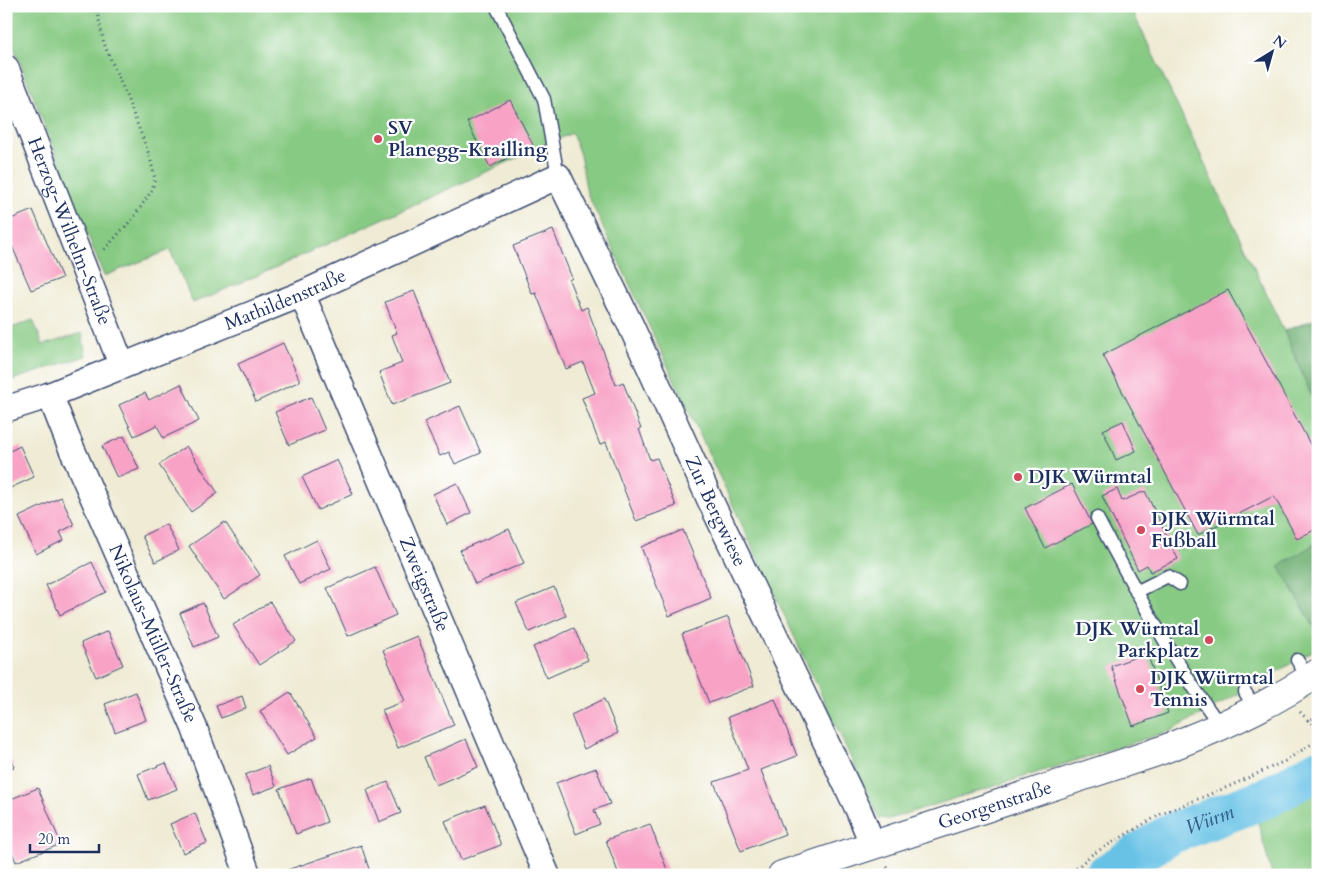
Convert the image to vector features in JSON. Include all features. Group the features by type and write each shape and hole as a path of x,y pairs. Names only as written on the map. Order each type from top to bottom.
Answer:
{"street":[{"name":"Herzog-Wilhelm-Straße","path":"6,68 122,366"},
{"name":"Mathildenstraße","path":"6,408 50,395 302,294 558,176"},
{"name":"Zur Bergwiese","path":"558,176 631,326 710,500 858,809 873,845"},
{"name":"Zweigstraße","path":"302,294 546,875"},
{"name":"Nikolaus-Müller-Straße","path":"50,395 66,438 194,727 248,875"},
{"name":"Georgenstraße","path":"782,875 1154,753 1214,730 1250,701 1283,696 1308,671"}],"lane":[{"path":"496,6 544,99 558,176"},
{"path":"1098,518 1136,592 1191,685 1214,730"},
{"path":"1136,592 1168,576 1180,584"}],"path":[{"path":"85,271 134,217 152,190 155,179 150,157 104,44 96,6"},
{"path":"1308,720 1318,730"},
{"path":"1069,875 1090,855 1161,814 1285,761 1318,740"}],"green space":[{"name":"DJK Würmtal","path":"6,6 1130,6 1284,331 1318,411 1318,542 1279,566 1318,633 1318,648 1170,731 889,819 879,818 587,193 580,155 572,133 193,303 170,250 104,276 6,27"},
{"path":"1318,318 1318,411 1284,331"},
{"path":"33,320 43,345 82,333 86,356 6,382 6,330"},
{"path":"1318,542 1318,633 1279,566"},
{"path":"1318,786 1318,875 1272,875 1258,822"}],"building":[{"name":"SV Planegg-Krailling","path":"510,100 533,145 490,167 467,122"},
{"path":"33,210 62,278 31,290 6,232 6,221"},
{"path":"553,230 572,278 569,280 581,310 587,307 616,385 623,382 641,429 639,429 650,460 657,458 676,506 636,521 606,442 600,445 582,398 595,393 583,362 566,369 536,293 532,294 513,246"},
{"path":"1228,290 1318,459 1318,528 1297,539 1274,496 1198,535 1103,355"},
{"path":"414,291 450,383 392,405 379,372 402,363 392,335 397,333 385,302"},
{"path":"283,343 300,381 256,402 238,364"},
{"path":"181,384 199,421 163,438 157,425 134,436 119,405 145,393 149,400"},
{"path":"311,397 325,430 289,445 275,412"},
{"path":"460,406 481,453 455,464 449,452 440,456 424,422"},
{"path":"1123,421 1136,451 1116,460 1103,430"},
{"path":"124,436 139,469 117,478 102,446"},
{"path":"20,446 34,477 6,490 6,453"},
{"path":"186,446 218,493 191,512 159,465"},
{"path":"337,460 353,494 318,510 302,477"},
{"path":"457,483 471,513 447,525 433,494"},
{"path":"1072,484 1092,524 1045,548 1025,508"},
{"name":"DJK Würmtal Fußball","path":"1117,489 1122,501 1145,491 1178,559 1150,572 1147,565 1138,570 1102,496"},
{"path":"61,497 74,525 60,532 64,540 36,554 19,517"},
{"path":"225,522 260,575 224,599 189,546"},
{"path":"166,524 179,550 155,562 142,536"},
{"path":"509,529 524,563 475,584 460,550"},
{"path":"683,530 711,598 669,616 641,547"},
{"path":"317,540 331,569 299,584 285,556"},
{"path":"92,562 106,592 60,615 46,585"},
{"path":"375,567 396,615 348,636 327,588"},
{"path":"554,587 566,616 529,632 516,603"},
{"path":"270,602 296,641 259,665 233,625"},
{"path":"203,603 218,637 194,647 180,613"},
{"path":"728,617 754,686 709,703 682,634"},
{"path":"574,628 588,660 547,678 533,647"},
{"path":"108,631 123,665 96,677 81,643"},
{"path":"417,636 454,725 398,748 382,710 405,701 383,650"},
{"name":"DJK Würmtal Tennis","path":"1147,653 1168,713 1133,726 1111,666"},
{"path":"136,692 146,720 115,732 105,704"},
{"path":"290,692 317,737 287,755 260,711"},
{"path":"242,696 246,708 221,718 216,706"},
{"path":"604,699 618,733 584,749 571,715"},
{"path":"775,699 797,756 761,770 785,834 741,851 714,782 748,770 728,717"},
{"path":"466,739 478,767 436,785 424,757"},
{"path":"6,748 14,767 6,770"},
{"path":"166,763 177,789 148,800 138,774"},
{"path":"268,766 276,786 253,795 245,775"},
{"path":"596,768 610,804 594,810 600,824 576,834 556,783"},
{"path":"311,778 327,822 296,834 279,789"},
{"path":"388,782 401,813 379,822 367,790"},
{"path":"38,788 61,844 16,862 6,838 6,801"},
{"path":"485,805 501,845 461,860 445,821"},
{"path":"195,813 207,843 183,853 170,824"},
{"path":"650,824 669,875 619,875 606,840"},
{"path":"361,845 371,875 289,875 287,870"}],"waterway":[{"name":"Würm","path":"1105,875 1170,834 1266,798 1318,770"}],"place":[{"name":"SV Planegg-Krailling","path":"378,139"},
{"name":"DJK Würmtal","path":"1018,477"},
{"name":"DJK Würmtal Fußball","path":"1141,530"},
{"name":"DJK Würmtal Parkplatz","path":"1209,640"},
{"name":"DJK Würmtal Tennis","path":"1140,689"}]}
